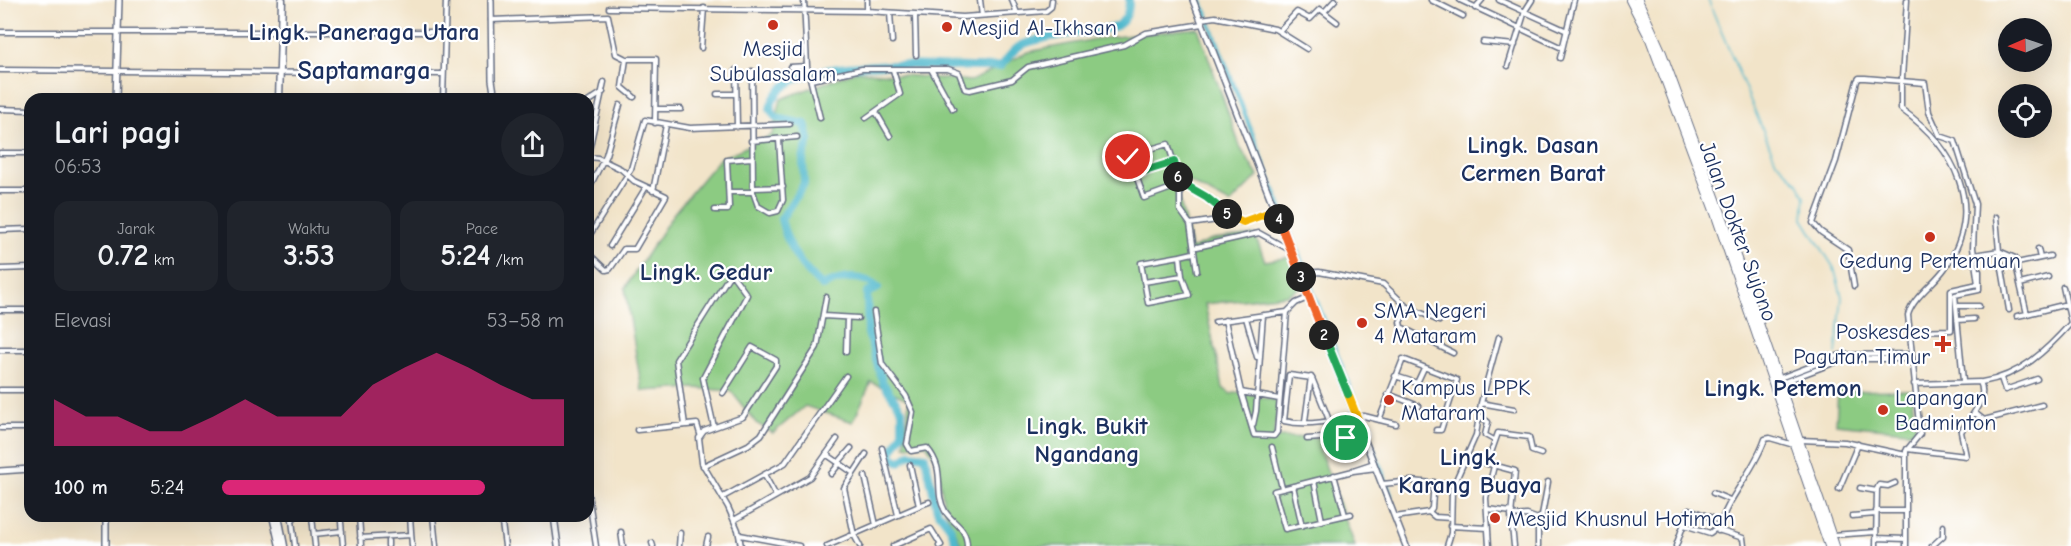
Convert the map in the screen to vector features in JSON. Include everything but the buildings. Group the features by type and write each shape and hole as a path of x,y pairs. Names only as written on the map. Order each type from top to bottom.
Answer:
{"highway":[{"name":"Jalan Dokter Sujono","path":"1630,0 1653,47 1718,212 1780,386 1828,546"},
{"path":"1638,0 1662,53 1780,386"},
{"path":"1798,443 1835,546"}],"main road":[{"path":"279,93 282,0"},
{"path":"275,522 282,546"},
{"path":"279,522 282,546"}],"street":[{"path":"116,93 119,0"},
{"path":"442,93 446,0"},
{"path":"491,0 495,93"},
{"path":"659,8 660,0"},
{"path":"804,0 807,68 820,118"},
{"path":"867,0 867,12"},
{"path":"980,0 982,16"},
{"path":"1012,0 1017,13"},
{"path":"609,8 804,10 982,16 1043,11 1051,8 1052,0"},
{"path":"1193,0 1205,19 1291,250 1385,483 1406,546"},
{"path":"1324,12 1335,0"},
{"path":"1431,0 1464,16"},
{"path":"1460,0 1563,48"},
{"path":"1475,8 1482,0"},
{"path":"1499,0 1567,31"},
{"path":"1508,66 1525,11 1532,0"},
{"path":"1560,58 1574,0"},
{"path":"1906,546 1906,455 1907,449 1920,434 1909,331 1911,308 1944,269 1956,250 1963,232 1965,212 1960,180 1950,158 1920,125 1901,109 1907,0"},
{"path":"702,48 704,8"},
{"path":"1279,31 1297,12 1311,18 1320,9 1337,22"},
{"path":"890,13 892,41"},
{"path":"491,20 606,14 612,24 614,51 626,59 656,60 655,123"},
{"path":"915,15 916,55"},
{"path":"811,79 854,69 930,68 957,70 965,89 970,90 1012,80 1028,67 1124,45 1146,33 1205,19 1279,31 1307,49"},
{"path":"0,32 117,34 281,31 446,32"},
{"path":"1483,42 1515,45"},
{"path":"626,59 622,87 634,97"},
{"path":"790,67 807,68"},
{"path":"930,68 953,109"},
{"path":"0,70 443,74"},
{"path":"736,70 737,127"},
{"path":"866,118 900,93 893,70"},
{"path":"752,71 753,190 758,206 775,212 782,205 783,187 779,140"},
{"path":"1854,286 1848,250 1821,232 1813,223 1813,219 1836,161 1858,79 1901,79 1926,84 1929,112 1938,133 1952,139 1957,146 1975,204 1975,255 1978,285 1951,290 1952,330 1909,331"},
{"path":"594,130 604,82"},
{"path":"594,98 603,92"},
{"path":"717,94 736,94"},
{"path":"594,178 603,161 620,105"},
{"path":"656,109 681,109"},
{"path":"0,110 24,110"},
{"path":"876,112 890,136"},
{"path":"594,228 631,169 645,120 666,125 737,127 790,124"},
{"path":"653,191 666,125"},
{"path":"751,141 797,137"},
{"path":"1180,183 1144,198 1128,158 1132,154 1168,144 1180,183 1180,210 1190,224 1197,271"},
{"path":"0,153 24,153"},
{"path":"594,158 627,173 634,181 653,191 666,195 635,249 624,249 607,271 594,259"},
{"path":"715,210 729,209 727,160 751,158"},
{"path":"1135,174 1174,162"},
{"path":"1180,183 1206,197 1231,218 1243,222 1276,210"},
{"path":"610,246 646,187"},
{"path":"729,192 783,187"},
{"path":"0,191 24,191"},
{"path":"1996,217 2009,310"},
{"path":"1190,224 1231,218"},
{"path":"0,230 24,229"},
{"path":"1197,247 1259,233 1291,250"},
{"path":"2038,249 2040,258"},
{"path":"1975,255 1999,251 2013,256 2017,263 2027,314"},
{"path":"1180,256 1182,276 1189,296 1147,302 1141,263 1193,253"},
{"path":"1963,381 1956,294 1980,289 1975,255"},
{"path":"2017,263 2050,256"},
{"path":"0,269 24,268"},
{"path":"686,425 675,360 730,272 747,295 703,378 714,428"},
{"path":"1302,273 1313,272 1383,285 1408,307 1439,321"},
{"path":"1144,282 1182,276"},
{"path":"2020,284 2048,278"},
{"path":"1914,384 1984,382 2001,378 2032,362 2071,323 2063,287"},
{"path":"703,466 748,445 761,435 814,353 826,297"},
{"path":"1215,322 1287,312 1296,303 1310,297"},
{"path":"2017,316 2067,304"},
{"path":"1956,306 1979,306"},
{"path":"1408,307 1400,322 1401,327 1453,353"},
{"path":"0,310 24,310"},
{"path":"874,312 882,364 906,396 913,411 907,444 911,451 927,448 938,464 945,510 963,530 967,546"},
{"path":"1225,320 1241,392 1256,436 1275,435 1287,312"},
{"path":"1252,426 1257,395 1263,315"},
{"path":"823,316 858,318"},
{"path":"846,352 847,318"},
{"path":"1246,318 1258,361"},
{"path":"1957,320 1974,319"},
{"path":"1447,546 1454,485 1476,435 1481,404 1499,337"},
{"path":"699,437 714,428 740,419 746,414 776,366 776,361 752,347 723,393"},
{"path":"0,350 24,350"},
{"path":"1780,386 1837,358 1911,356"},
{"path":"1379,420 1402,360 1456,379 1456,390 1442,430 1436,430"},
{"path":"1395,376 1416,383 1424,368"},
{"path":"723,497 785,463 846,376"},
{"path":"1311,377 1289,376 1284,420 1329,420 1359,416 1396,424"},
{"path":"1311,377 1329,420"},
{"path":"1305,421 1311,377"},
{"path":"2001,378 2005,390 2037,379"},
{"path":"1907,449 1966,456 1961,432 1977,415 1984,382"},
{"path":"0,390 24,390"},
{"path":"1241,392 1279,399"},
{"path":"1388,393 1419,406"},
{"path":"1481,404 1514,409"},
{"path":"1977,415 1984,420 2042,405"},
{"path":"1480,416 1488,422 1485,435 1494,440"},
{"path":"637,430 697,424 703,466 723,497 734,520 740,534 741,546"},
{"path":"0,428 24,428"},
{"path":"1487,464 1498,433 1529,437 1533,451 1541,454"},
{"path":"1308,438 1364,435"},
{"path":"734,520 814,474 837,439"},
{"path":"1718,531 1730,500 1762,449 1765,439 1798,443 1858,444 1906,455"},
{"path":"1839,489 1858,444"},
{"path":"1272,447 1282,488"},
{"path":"831,474 852,448"},
{"path":"882,448 898,515"},
{"path":"826,454 852,472"},
{"path":"860,546 854,535 844,488 852,472 866,454"},
{"path":"1467,458 1516,473 1512,514 1514,546"},
{"path":"910,465 920,505"},
{"path":"1351,514 1285,529 1282,527 1274,492 1282,488 1376,465"},
{"path":"1489,546 1487,487 1494,466"},
{"path":"0,471 24,470"},
{"path":"765,476 776,496"},
{"path":"865,476 876,525"},
{"path":"1334,476 1345,515"},
{"path":"1314,481 1322,520"},
{"path":"1385,483 1434,482 1454,485"},
{"path":"1429,512 1432,509 1434,482"},
{"path":"1538,546 1538,519 1542,515 1548,482"},
{"path":"1876,546 1877,491 1879,485 1888,486 1895,483"},
{"path":"1293,486 1302,526"},
{"path":"1860,488 1877,491"},
{"path":"1713,493 1730,500"},
{"path":"827,546 929,502"},
{"path":"1676,546 1686,512 1691,508 1721,521"},
{"path":"1487,509 1527,515 1538,519"},
{"path":"1852,516 1906,511"},
{"path":"1395,517 1429,512 1435,517 1451,518"},
{"path":"106,522 106,546"},
{"path":"292,522 295,546"},
{"path":"313,522 315,546"},
{"path":"341,522 343,546"},
{"path":"359,522 361,546"},
{"path":"410,522 412,546"},
{"path":"434,522 436,546"},
{"path":"502,522 505,546"},
{"path":"555,522 558,546"},
{"path":"592,522 596,546"},
{"path":"1684,525 1710,533 1718,531 1744,538 1744,545"},
{"path":"1450,526 1488,528"},
{"path":"1932,546 1943,536 1943,526"},
{"path":"893,546 930,529 940,546"},
{"path":"314,534 342,531"},
{"path":"621,532 623,546"},
{"path":"1831,535 1876,532"},
{"path":"679,546 680,533"},
{"path":"740,534 799,546"},
{"path":"360,538 411,535"},
{"path":"706,546 708,537"},
{"path":"1876,538 1906,539"}],"green space":[{"path":"1198,28 1241,149 1258,176 1230,204 1179,176 1176,183 1191,249 1212,240 1255,235 1265,261 1290,257 1301,287 1287,295 1205,304 1223,388 1231,394 1239,392 1278,401 1274,437 1324,438 1319,448 1355,546 962,546 944,507 937,461 926,444 905,446 909,400 871,382 853,422 805,406 773,433 756,423 731,391 694,388 642,391 625,288 674,213 719,159 772,135 781,99 857,71 971,81 1028,52 1096,39"},
{"path":"1911,390 1916,432 1836,424 1838,391"}],"waterway":[{"path":"957,546 950,527 937,510 925,456 910,454 899,462 890,454 902,434 902,410 883,383 868,333 867,293 878,288 858,278 837,280 822,286 801,264 787,239 781,219 804,184 803,158 809,140 805,124 776,118 770,109 782,88 805,75 837,68 873,65 1001,66 1015,50 1026,43 1049,37 1113,28 1125,19 1129,0"},
{"path":"1201,0 1391,495"},
{"path":"1708,0 1776,161 1798,183 1805,197 1803,219 1834,268 1842,297 1836,354"}],"place":[{"name":"Mesjid Subulassalam","path":"773,25"},
{"name":"Mesjid Al-Ikhsan","path":"947,27"},
{"name":"Gedung Pertemuan","path":"1930,237"},
{"name":"SMA Negeri 4 Mataram","path":"1362,323"},
{"name":"Poskesdes Pagutan Timur","path":"1943,344"},
{"name":"Kampus LPPK Mataram","path":"1389,400"},
{"name":"Lapangan Badminton","path":"1883,410"},
{"name":"Mesjid Khusnul Hotimah","path":"1495,518"}],"district":[{"name":"Lingk. Paneraga Utara","path":"364,32"},
{"name":"Saptamarga","path":"364,70"},
{"name":"Lingk. Dasan Cermen Barat","path":"1533,159"},
{"name":"Lingk. Gedur","path":"706,272"},
{"name":"Lingk. Petemon","path":"1783,388"},
{"name":"Lingk. Bukit Ngandang","path":"1087,440"},
{"name":"Lingk. Karang Buaya","path":"1470,471"}],"route":[{"path":"1128,157 1135,174 1174,162 1180,182 1205,196 1231,218 1240,222 1276,210 1364,435 1346,438"}]}
